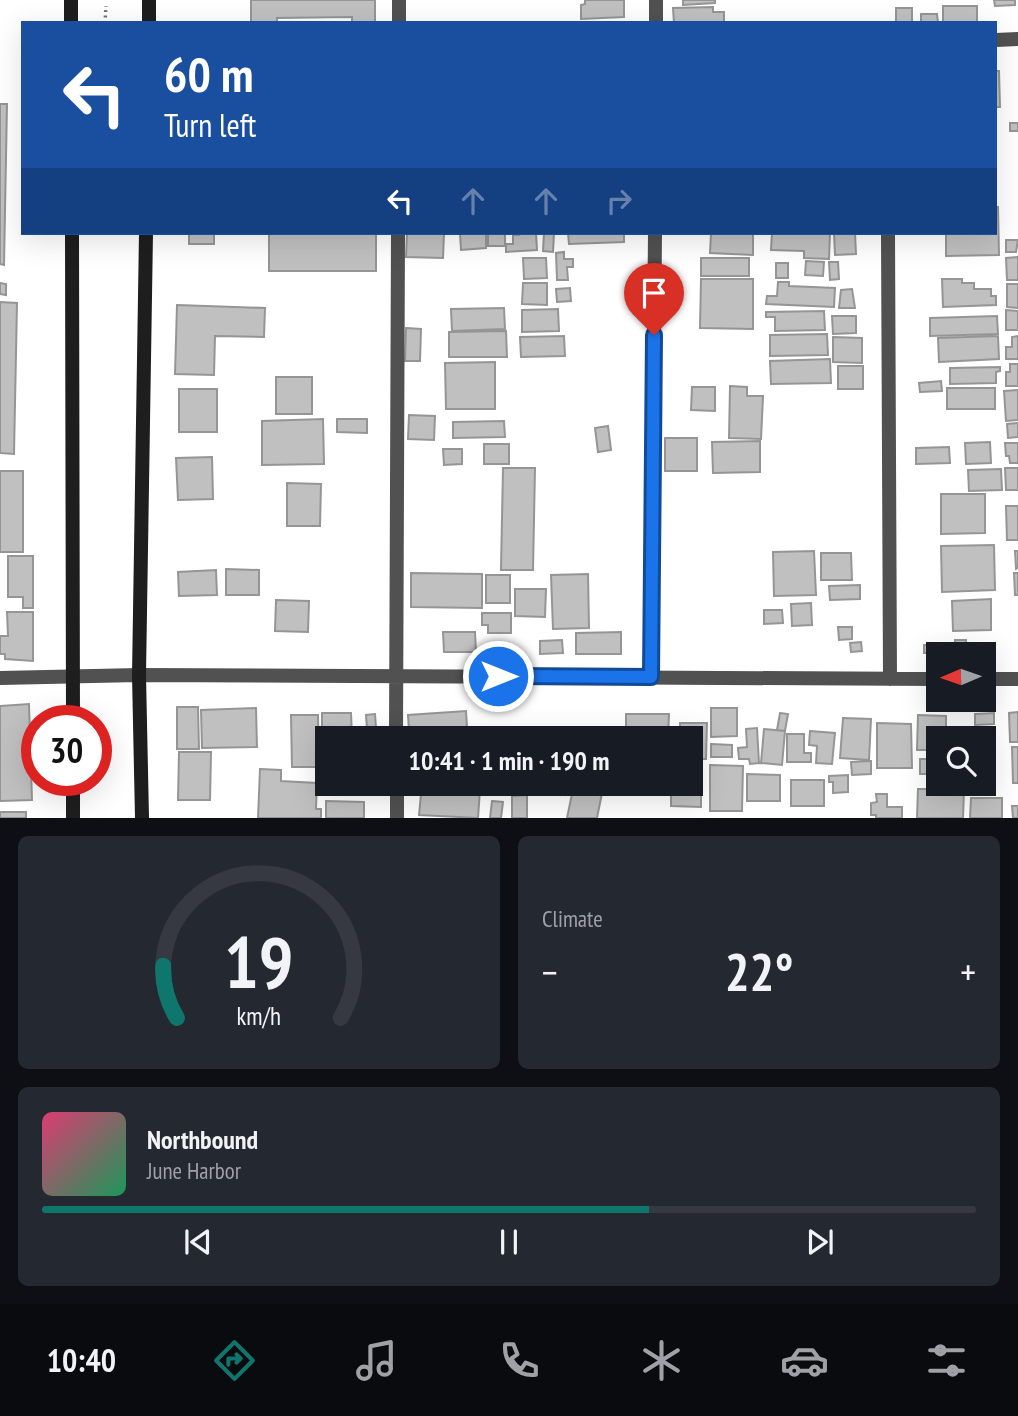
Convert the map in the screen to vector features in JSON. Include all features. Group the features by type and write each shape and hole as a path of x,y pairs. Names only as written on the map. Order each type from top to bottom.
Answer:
{"main road":[{"path":"71,0 71,21"},
{"path":"149,0 149,21"},
{"path":"72,235 73,705"},
{"path":"142,817 139,675 146,235"},
{"path":"73,796 73,817"}],"street":[{"path":"399,0 399,21"},
{"path":"656,0 656,21"},
{"path":"997,40 1018,38"},
{"path":"396,726 398,235"},
{"path":"651,677 655,235"},
{"path":"888,235 890,679"},
{"path":"0,678 139,675 926,679"},
{"path":"996,679 1018,679"},
{"path":"397,796 397,817"}],"path":[{"path":"105,21 106,6"}],"building":[{"path":"251,0 375,0 375,21 352,21 352,17 251,21"},
{"path":"585,0 624,0 624,17 581,19 581,5 585,4"},
{"path":"683,0 715,0 715,3 683,5"},
{"path":"994,0 1015,0 1015,5 995,6"},
{"path":"943,6 977,6 977,21 943,21"},
{"path":"713,7 713,12 724,12 724,21 674,21 673,8"},
{"path":"896,8 912,8 912,21 896,21"},
{"path":"921,14 937,14 938,21 921,21"},
{"path":"997,71 999,71 1000,107 997,107"},
{"path":"0,104 7,104 4,265 0,264"},
{"path":"1010,123 1018,123 1018,131 1010,131"},
{"path":"998,207 999,255 946,256 946,235 997,235"},
{"path":"189,235 214,235 214,244 189,244"},
{"path":"269,235 376,235 376,271 269,271"},
{"path":"407,235 444,235 443,258 406,257"},
{"path":"460,235 486,235 486,248 461,250"},
{"path":"488,235 505,235 505,246 488,246"},
{"path":"513,235 536,235 537,250 506,252 506,244 513,244"},
{"path":"544,235 554,235 553,252 543,251"},
{"path":"568,235 624,235 624,242 569,244"},
{"path":"711,235 753,235 753,255 710,253"},
{"path":"772,235 830,235 829,259 804,258 804,251 771,250"},
{"path":"834,235 855,235 856,254 835,255"},
{"path":"1006,240 1018,240 1016,252 1006,252"},
{"path":"564,252 564,259 573,259 573,267 567,267 568,280 557,280 556,253"},
{"path":"1018,257 1018,280 1007,280 1006,258"},
{"path":"523,258 546,258 547,278 524,279"},
{"path":"701,258 749,258 749,276 701,276"},
{"path":"806,261 824,262 823,276 805,275"},
{"path":"829,262 838,262 839,279 830,280"},
{"path":"776,263 788,263 788,278 776,278"},
{"path":"701,279 753,279 753,329 700,328"},
{"path":"942,279 962,279 962,283 974,283 974,289 991,289 991,296 996,296 996,305 943,307"},
{"path":"778,282 789,282 789,286 835,288 834,307 766,304 767,296 777,296"},
{"path":"0,283 6,284 6,295 0,294"},
{"path":"523,283 547,283 547,305 522,304"},
{"path":"1007,284 1018,284 1018,308 1007,307"},
{"path":"570,288 571,301 557,302 556,289"},
{"path":"852,289 855,308 839,308 841,290"},
{"path":"0,302 17,303 14,454 0,453"},
{"path":"177,305 265,308 264,337 215,336 214,375 175,374"},
{"path":"504,308 505,329 452,331 451,309"},
{"path":"558,309 559,331 522,332 522,310"},
{"path":"1006,310 1018,311 1018,330 1006,330"},
{"path":"824,311 825,330 775,331 775,317 766,317 766,312"},
{"path":"832,316 856,316 856,333 833,334"},
{"path":"997,316 998,334 930,336 930,318"},
{"path":"406,328 421,329 420,361 405,361"},
{"path":"506,331 507,357 449,357 449,332"},
{"path":"827,334 828,355 770,356 770,335"},
{"path":"564,336 565,356 521,357 520,337"},
{"path":"998,336 999,359 939,362 938,338"},
{"path":"1018,336 1018,359 1006,359 1006,347 1012,347 1012,337"},
{"path":"833,337 862,338 862,363 833,362"},
{"path":"830,359 831,383 771,384 770,361"},
{"path":"495,362 495,409 446,409 445,363"},
{"path":"1010,364 1018,364 1018,386 1006,386 1006,372 1010,372"},
{"path":"838,366 863,366 863,389 838,389"},
{"path":"1000,367 1000,371 996,372 996,383 950,384 950,368"},
{"path":"276,377 312,377 312,414 276,414"},
{"path":"941,381 942,391 920,392 919,383"},
{"path":"730,386 747,387 747,396 763,396 761,439 729,438"},
{"path":"692,387 715,387 715,411 691,410"},
{"path":"947,388 995,388 995,409 947,409"},
{"path":"179,389 217,389 217,432 179,432"},
{"path":"1018,390 1018,420 1006,421 1004,391"},
{"path":"409,415 435,416 434,440 408,439"},
{"path":"323,419 324,464 262,465 262,421"},
{"path":"337,419 367,419 367,433 337,432"},
{"path":"504,421 505,437 453,438 453,422"},
{"path":"1018,423 1018,437 1008,438 1007,424"},
{"path":"608,426 611,450 598,452 595,428"},
{"path":"665,438 697,438 697,471 665,471"},
{"path":"760,441 760,472 713,473 712,442"},
{"path":"990,442 991,463 966,464 965,443"},
{"path":"1005,443 1018,443 1018,463 1010,463 1009,456 1006,456"},
{"path":"484,444 509,444 509,464 484,464"},
{"path":"949,447 950,463 916,464 916,448"},
{"path":"443,449 462,449 462,464 444,465"},
{"path":"212,457 213,499 178,500 176,458"},
{"path":"503,468 535,468 533,570 501,570"},
{"path":"1005,468 1018,468 1018,490 1006,490"},
{"path":"1001,469 1002,490 969,491 968,470"},
{"path":"0,471 23,471 23,552 0,552"},
{"path":"287,483 321,484 320,526 287,526"},
{"path":"941,494 985,494 985,533 941,534"},
{"path":"1006,506 1018,506 1018,540 1007,540"},
{"path":"994,545 995,590 942,592 941,546"},
{"path":"814,551 816,595 774,596 773,552"},
{"path":"1015,551 1018,551 1016,569"},
{"path":"821,553 851,553 852,580 821,580"},
{"path":"8,556 33,556 33,608 23,608 23,597 8,597"},
{"path":"226,569 259,570 259,595 226,595"},
{"path":"216,570 217,595 179,596 178,572"},
{"path":"411,573 482,574 482,608 411,607"},
{"path":"1014,573 1018,573 1018,595 1015,595"},
{"path":"588,574 589,628 553,629 551,575"},
{"path":"486,575 510,575 510,603 486,603"},
{"path":"860,585 860,599 830,600 829,586"},
{"path":"515,589 546,589 545,617 515,616"},
{"path":"991,599 991,630 953,631 952,601"},
{"path":"276,600 309,601 308,632 275,631"},
{"path":"811,603 812,625 792,626 791,604"},
{"path":"764,610 782,610 783,623 764,624"},
{"path":"7,612 33,612 33,661 5,659 5,654 0,654 0,636 8,636"},
{"path":"482,613 511,613 511,633 488,633 488,625 482,625"},
{"path":"838,627 852,627 852,639 839,640"},
{"path":"443,632 475,632 476,652 444,652"},
{"path":"621,632 621,654 576,654 576,633"},
{"path":"562,640 563,653 540,654 540,641"},
{"path":"861,642 862,651 851,652 850,643"},
{"path":"29,704 21,705 21,796 32,796 32,800 0,801 0,706"},
{"path":"177,707 198,707 199,749 177,749"},
{"path":"256,708 257,747 202,748 201,710"},
{"path":"711,708 737,708 737,736 711,737"},
{"path":"466,711 467,726 409,726 408,715"},
{"path":"1018,712 1018,742 1010,742 1009,713"},
{"path":"322,713 351,713 352,726 322,726"},
{"path":"780,713 788,714 785,731 777,730"},
{"path":"994,713 994,724 975,725 975,714"},
{"path":"375,714 376,726 367,726 366,715"},
{"path":"626,714 669,714 668,726 626,726"},
{"path":"291,715 318,715 318,726 315,726 315,767 292,767"},
{"path":"918,715 946,716 946,726 926,726 926,750 917,750"},
{"path":"843,718 871,719 869,760 840,758"},
{"path":"680,723 707,723 706,759 703,759 703,726 680,726"},
{"path":"877,723 911,724 912,768 877,768"},
{"path":"757,728 759,763 750,764 749,759 739,759 738,748 747,747 746,729"},
{"path":"764,729 785,731 782,765 761,763"},
{"path":"810,731 835,733 832,764 816,763 817,746 809,745"},
{"path":"787,734 804,734 804,753 811,753 811,762 787,762"},
{"path":"711,744 732,745 732,757 711,757"},
{"path":"1012,747 1018,747 1018,783 1013,783"},
{"path":"179,752 211,752 210,800 178,800"},
{"path":"920,759 926,759 926,774 920,774"},
{"path":"871,761 871,774 852,775 851,762"},
{"path":"710,765 743,766 742,811 710,811"},
{"path":"260,769 281,770 281,781 315,783 316,809 321,809 321,818 258,818"},
{"path":"747,774 780,775 780,801 747,801"},
{"path":"848,775 848,792 833,793 833,782 829,782 829,776"},
{"path":"791,780 824,780 824,806 791,806"},
{"path":"918,789 926,789 926,796 964,796 963,818 917,818"},
{"path":"876,794 887,794 887,807 902,807 902,818 876,818 876,815 871,815 871,803 877,802"},
{"path":"421,796 480,796 478,818 419,815"},
{"path":"512,796 527,796 527,818 512,818"},
{"path":"572,796 601,796 597,818 567,818"},
{"path":"671,796 701,796 701,807 671,806"},
{"path":"971,798 1002,798 1002,818 970,818"},
{"path":"326,801 364,802 364,818 326,818"},
{"path":"492,801 503,802 501,818 490,818"},
{"path":"1012,806 1018,806 1018,818 1013,818"},
{"path":"0,812 26,812 26,818 0,818"}],"route":[{"path":"498,676 651,677 654,335"}]}
